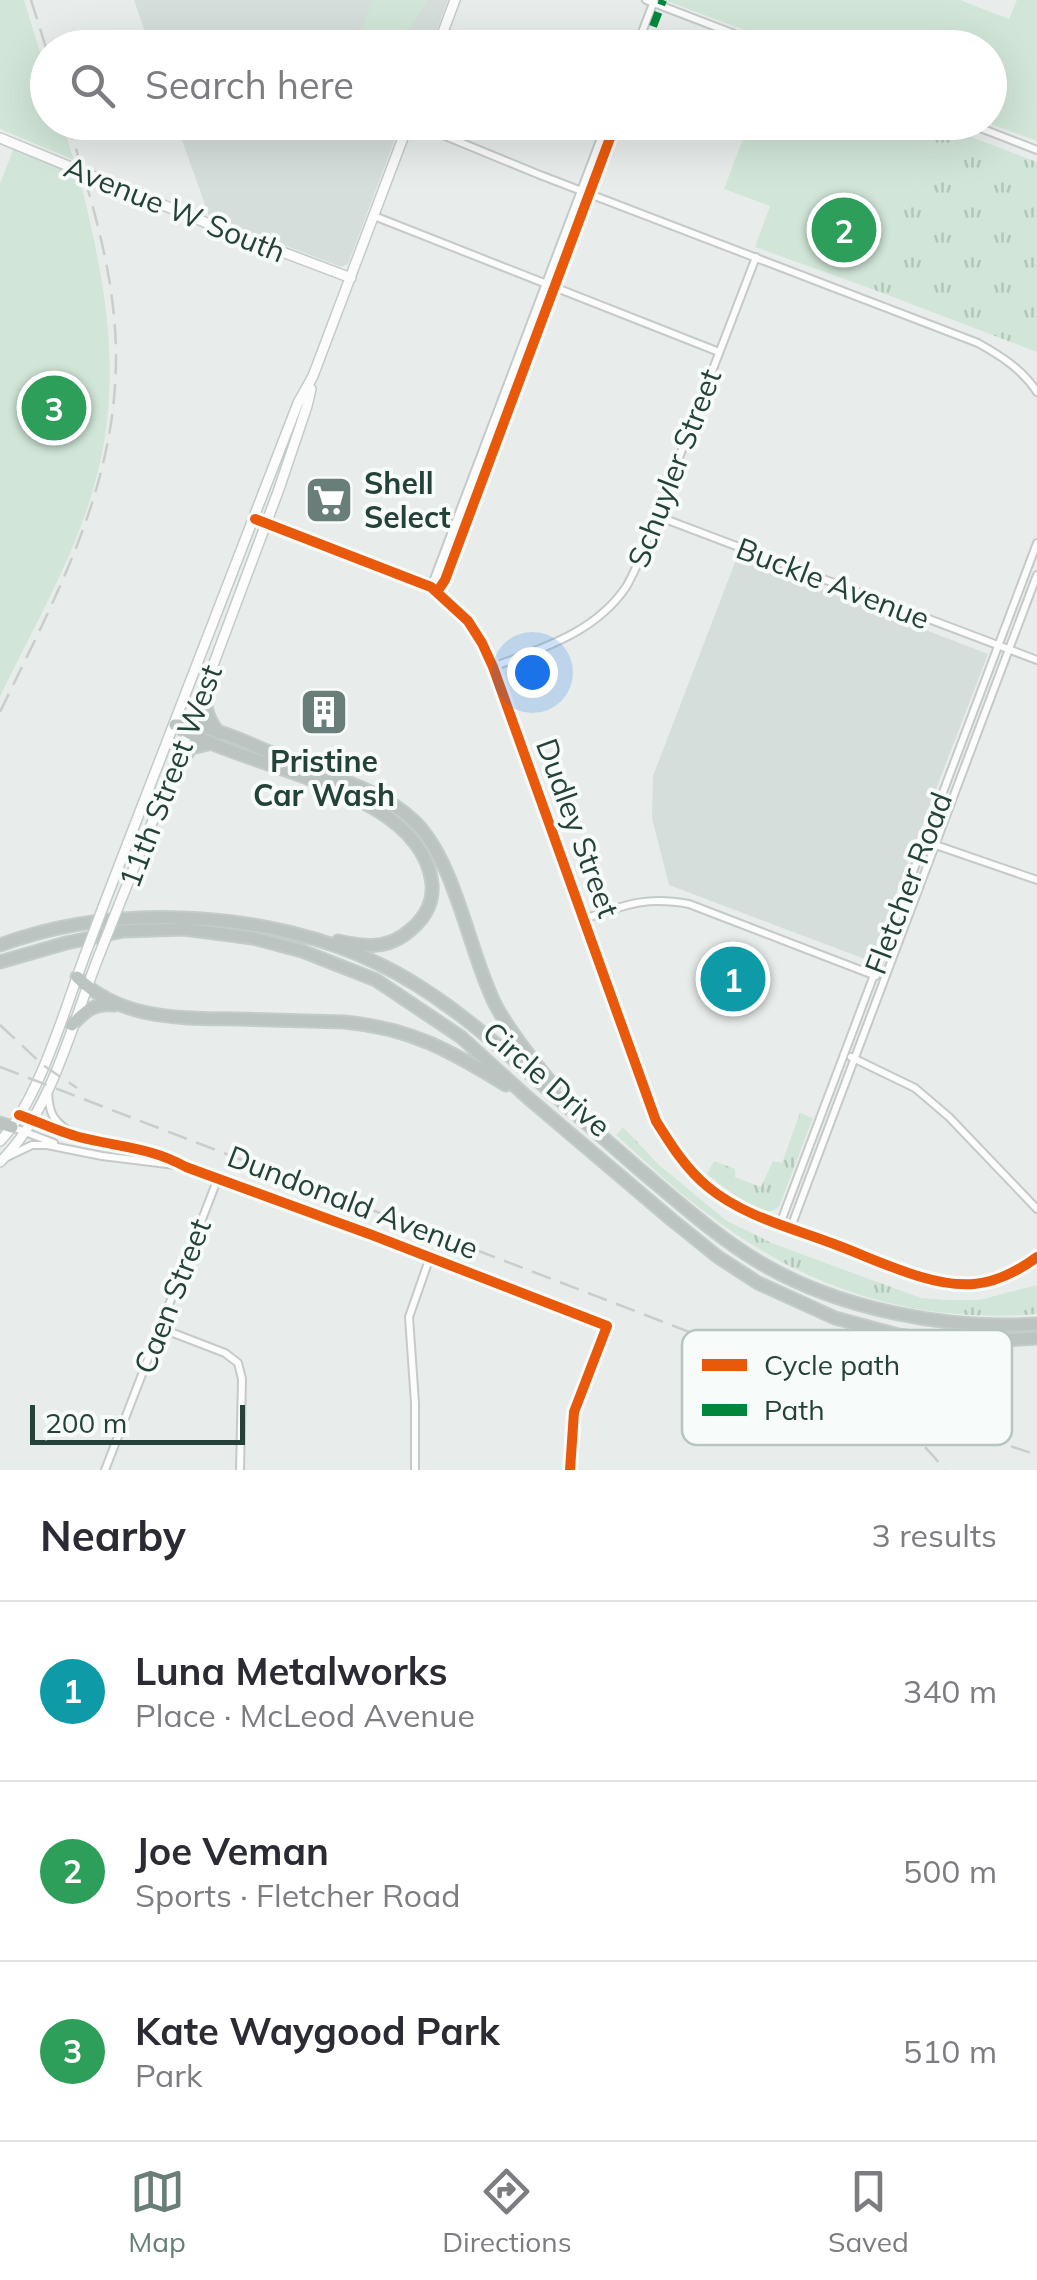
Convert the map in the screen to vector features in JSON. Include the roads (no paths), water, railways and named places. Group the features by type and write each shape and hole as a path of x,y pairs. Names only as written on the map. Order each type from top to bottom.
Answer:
{"highway":[{"path":"207,682 205,710 216,738"},
{"path":"176,724 371,792 413,819 441,860 495,1004 520,1044 575,1113"},
{"path":"174,771 191,748 216,738 380,811 404,829 426,862 432,880 430,903 418,924 395,941 357,945 284,932"},
{"name":"Circle Drive","path":"0,944 68,925 142,917 238,922 330,944 374,961 410,981 488,1037 684,1207 758,1261 796,1281 866,1306 925,1318 1010,1326 1037,1324"},
{"name":"Circle Drive","path":"0,962 123,931 184,929 253,938 302,951 376,980 462,1037 527,1097 718,1257 758,1282 835,1318 880,1330"},
{"path":"82,981 119,1006"},
{"path":"72,1025 86,1009 101,1004 167,1018 370,1024 422,1038 455,1053 527,1097"},
{"name":"Circle Drive","path":"1012,1340 1037,1338"},
{"path":"1012,1345 1037,1346"}],"main road":[{"path":"444,30 455,0"},
{"name":"Avenue W South","path":"0,138 351,278"},
{"name":"11th Street West","path":"1,1161 27,1132 48,1091 72,1025 85,955 403,140"},
{"name":"11th Street West","path":"0,1140 6,1125 19,1115 82,981 100,953 267,524 308,406 313,376"}],"street":[{"path":"642,30 651,1 725,30"},
{"path":"1007,138 1037,150"},
{"path":"456,140 978,342 1005,358 1037,392"},
{"path":"255,519 431,588 601,140"},
{"path":"374,216 719,352"},
{"name":"Schuyler Street","path":"493,666 561,642 595,621 625,589 640,560 756,256"},
{"name":"Buckle Avenue","path":"657,516 1037,660"},
{"name":"Fletcher Road","path":"780,1224 1037,542"},
{"name":"Fletcher Road","path":"790,1228 1037,576"},
{"name":"Dudley Street","path":"431,588 468,621 493,666 649,1104 669,1142 696,1176 736,1206 914,1274 955,1284 1001,1278 1037,1257"},
{"path":"924,840 1037,880"},
{"path":"584,919 638,901 662,899 689,904 883,978"},
{"path":"844,1054 915,1088 949,1117 1037,1210"},
{"path":"48,1091 52,1117 78,1136"},
{"name":"Dundonald Avenue","path":"19,1115 78,1136 163,1154 186,1167"},
{"name":"Dundonald Avenue","path":"6,1125 59,1146 186,1167 607,1326 574,1412 570,1470"},
{"name":"Dundonald Avenue","path":"1,1161 32,1145 59,1146"},
{"name":"Caen Street","path":"104,1470 218,1178"},
{"path":"415,1470 409,1316 430,1257"},
{"path":"160,1328 238,1362 242,1378 240,1470"}],"railway":[{"path":"31,0 40,30"},
{"path":"0,712 69,566 102,468 112,417 116,363 110,283 73,140"},
{"path":"0,1025 43,1065 77,1088"},
{"path":"0,1067 684,1330"},
{"path":"922,1445 945,1470"},
{"path":"1007,1445 1037,1455"}],"place":[{"name":"Joe Veman","path":"844,230"},
{"name":"Kate Waygood Park","path":"54,408"},
{"name":"Shell Select","path":"329,500"},
{"name":"Pristine Car Wash","path":"324,712"},
{"name":"Luna Metalworks","path":"733,979"}]}
